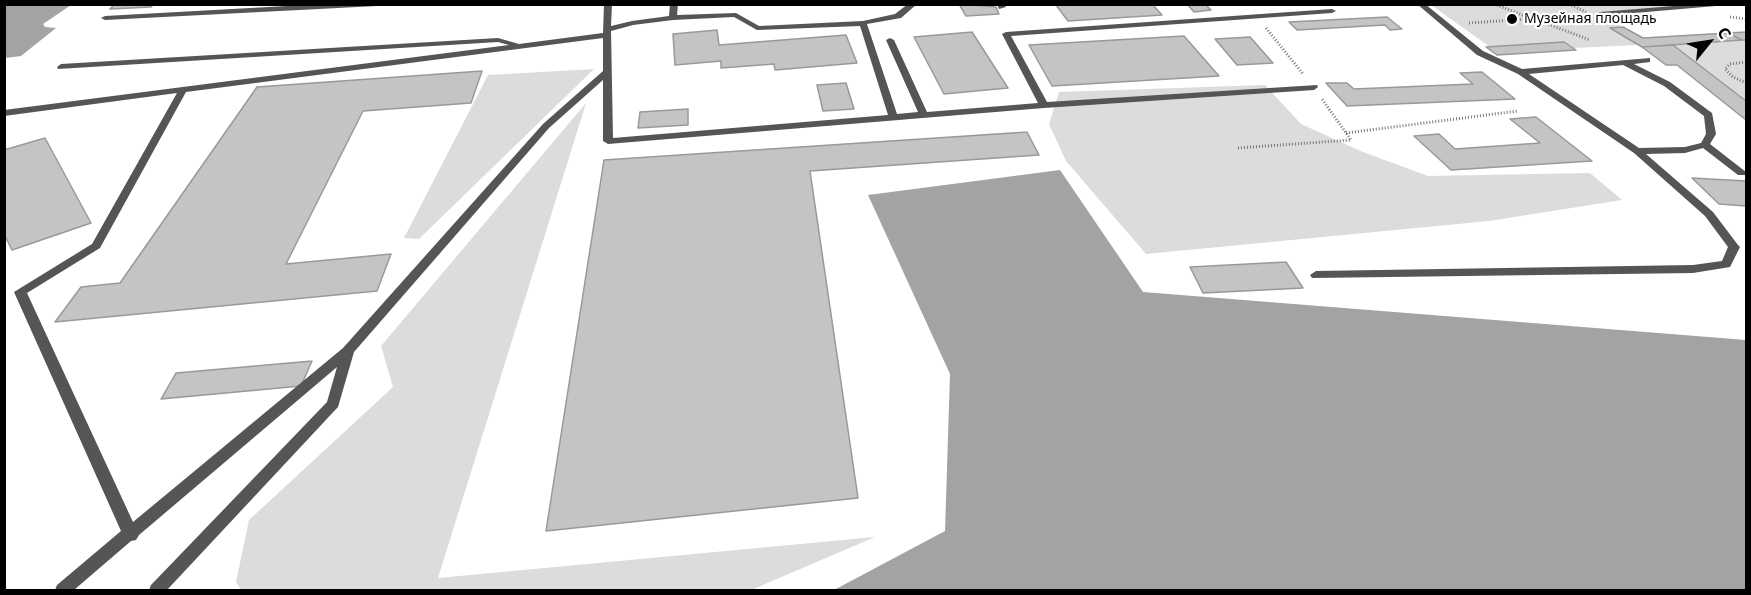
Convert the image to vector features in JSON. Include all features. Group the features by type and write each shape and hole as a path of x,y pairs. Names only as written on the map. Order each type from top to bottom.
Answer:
{"lane":[{"path":"105,18 377,4"},
{"path":"608,4 608,141 1044,105 1314,87"},
{"path":"674,4 674,18"},
{"path":"4,113 523,45 607,32 632,23 736,15 757,28 862,23 898,16 914,4"},
{"path":"1316,275 1693,269 1726,264 1734,248 1709,214 1637,151 1521,72 1480,53 1420,4"},
{"path":"1600,14 1737,4"},
{"path":"1044,105 1006,34 1332,11"},
{"path":"862,23 892,117"},
{"path":"61,67 498,40 523,45"},
{"path":"890,40 924,115"},
{"path":"1521,72 1647,60"},
{"path":"1624,63 1667,84 1709,115 1711,134 1706,145"},
{"path":"63,591 348,351 546,126 607,72"},
{"path":"131,535 20,292 96,246 183,90"},
{"path":"1637,151 1686,150 1706,145"},
{"path":"1706,145 1742,173"},
{"path":"157,591 333,404 348,351"}],"path":[{"path":"1494,4 1590,40"},
{"path":"1446,25 1592,15 1569,4"},
{"path":"1746,62 1730,64 1725,69 1733,77 1746,83"},
{"path":"1346,133 1518,111"}],"shaded area":[{"path":"5,4 71,5 43,24 45,27 56,28 21,56 5,58"},
{"path":"1700,4 1599,14 1623,27 1611,28 1639,45 1574,48 1564,42 1490,47 1431,5"},
{"path":"1746,40 1746,101 1673,45"},
{"path":"594,69 419,239 404,238 488,75"},
{"path":"1265,85 1301,124 1363,152 1428,176 1590,173 1622,200 1489,221 1146,254 1066,161 1049,124 1059,92"},
{"path":"586,103 438,578 875,537 751,590 241,590 236,582 249,520 393,387 381,346"},
{"path":"1060,170 1143,292 1746,340 1746,590 834,590 945,531 950,374 868,195"}],"building":[{"path":"115,4 154,4 151,7 110,9"},
{"path":"959,4 996,7 999,14 966,16"},
{"path":"1152,4 1162,15 1068,21 1056,5"},
{"path":"1187,4 1205,4 1211,10 1194,12"},
{"path":"1387,17 1402,29 1390,30 1385,25 1297,30 1289,22"},
{"path":"1623,27 1643,38 1728,33 1742,40 1642,47 1610,28"},
{"path":"717,30 719,45 846,35 857,63 775,70 774,64 721,68 721,61 675,65 673,34"},
{"path":"972,32 1008,88 944,94 914,37"},
{"path":"1746,32 1746,40 1728,33"},
{"path":"1184,36 1219,76 1052,86 1029,45"},
{"path":"1250,37 1273,63 1237,65 1215,39"},
{"path":"1564,42 1576,50 1497,55 1486,47"},
{"path":"1673,45 1746,101 1746,120 1677,65 1666,65 1642,47"},
{"path":"482,71 471,103 363,111 286,264 391,254 377,291 55,322 81,287 120,283 257,87"},
{"path":"1482,72 1515,99 1347,106 1326,83 1347,83 1354,89 1473,84 1460,73"},
{"path":"846,83 854,109 823,111 817,85"},
{"path":"688,109 688,125 638,128 640,112"},
{"path":"1536,117 1592,161 1451,170 1414,136 1439,134 1455,149 1540,143 1510,119"},
{"path":"1027,132 1039,155 810,171 858,498 546,531 604,160"},
{"path":"45,138 91,223 12,250 4,234 4,150"},
{"path":"1692,178 1746,181 1746,206 1719,204"},
{"path":"1286,262 1303,288 1203,293 1190,267"},
{"path":"312,361 301,386 161,399 176,373"}],"place":[{"name":"Музейная площадь","path":"1512,19"}]}
